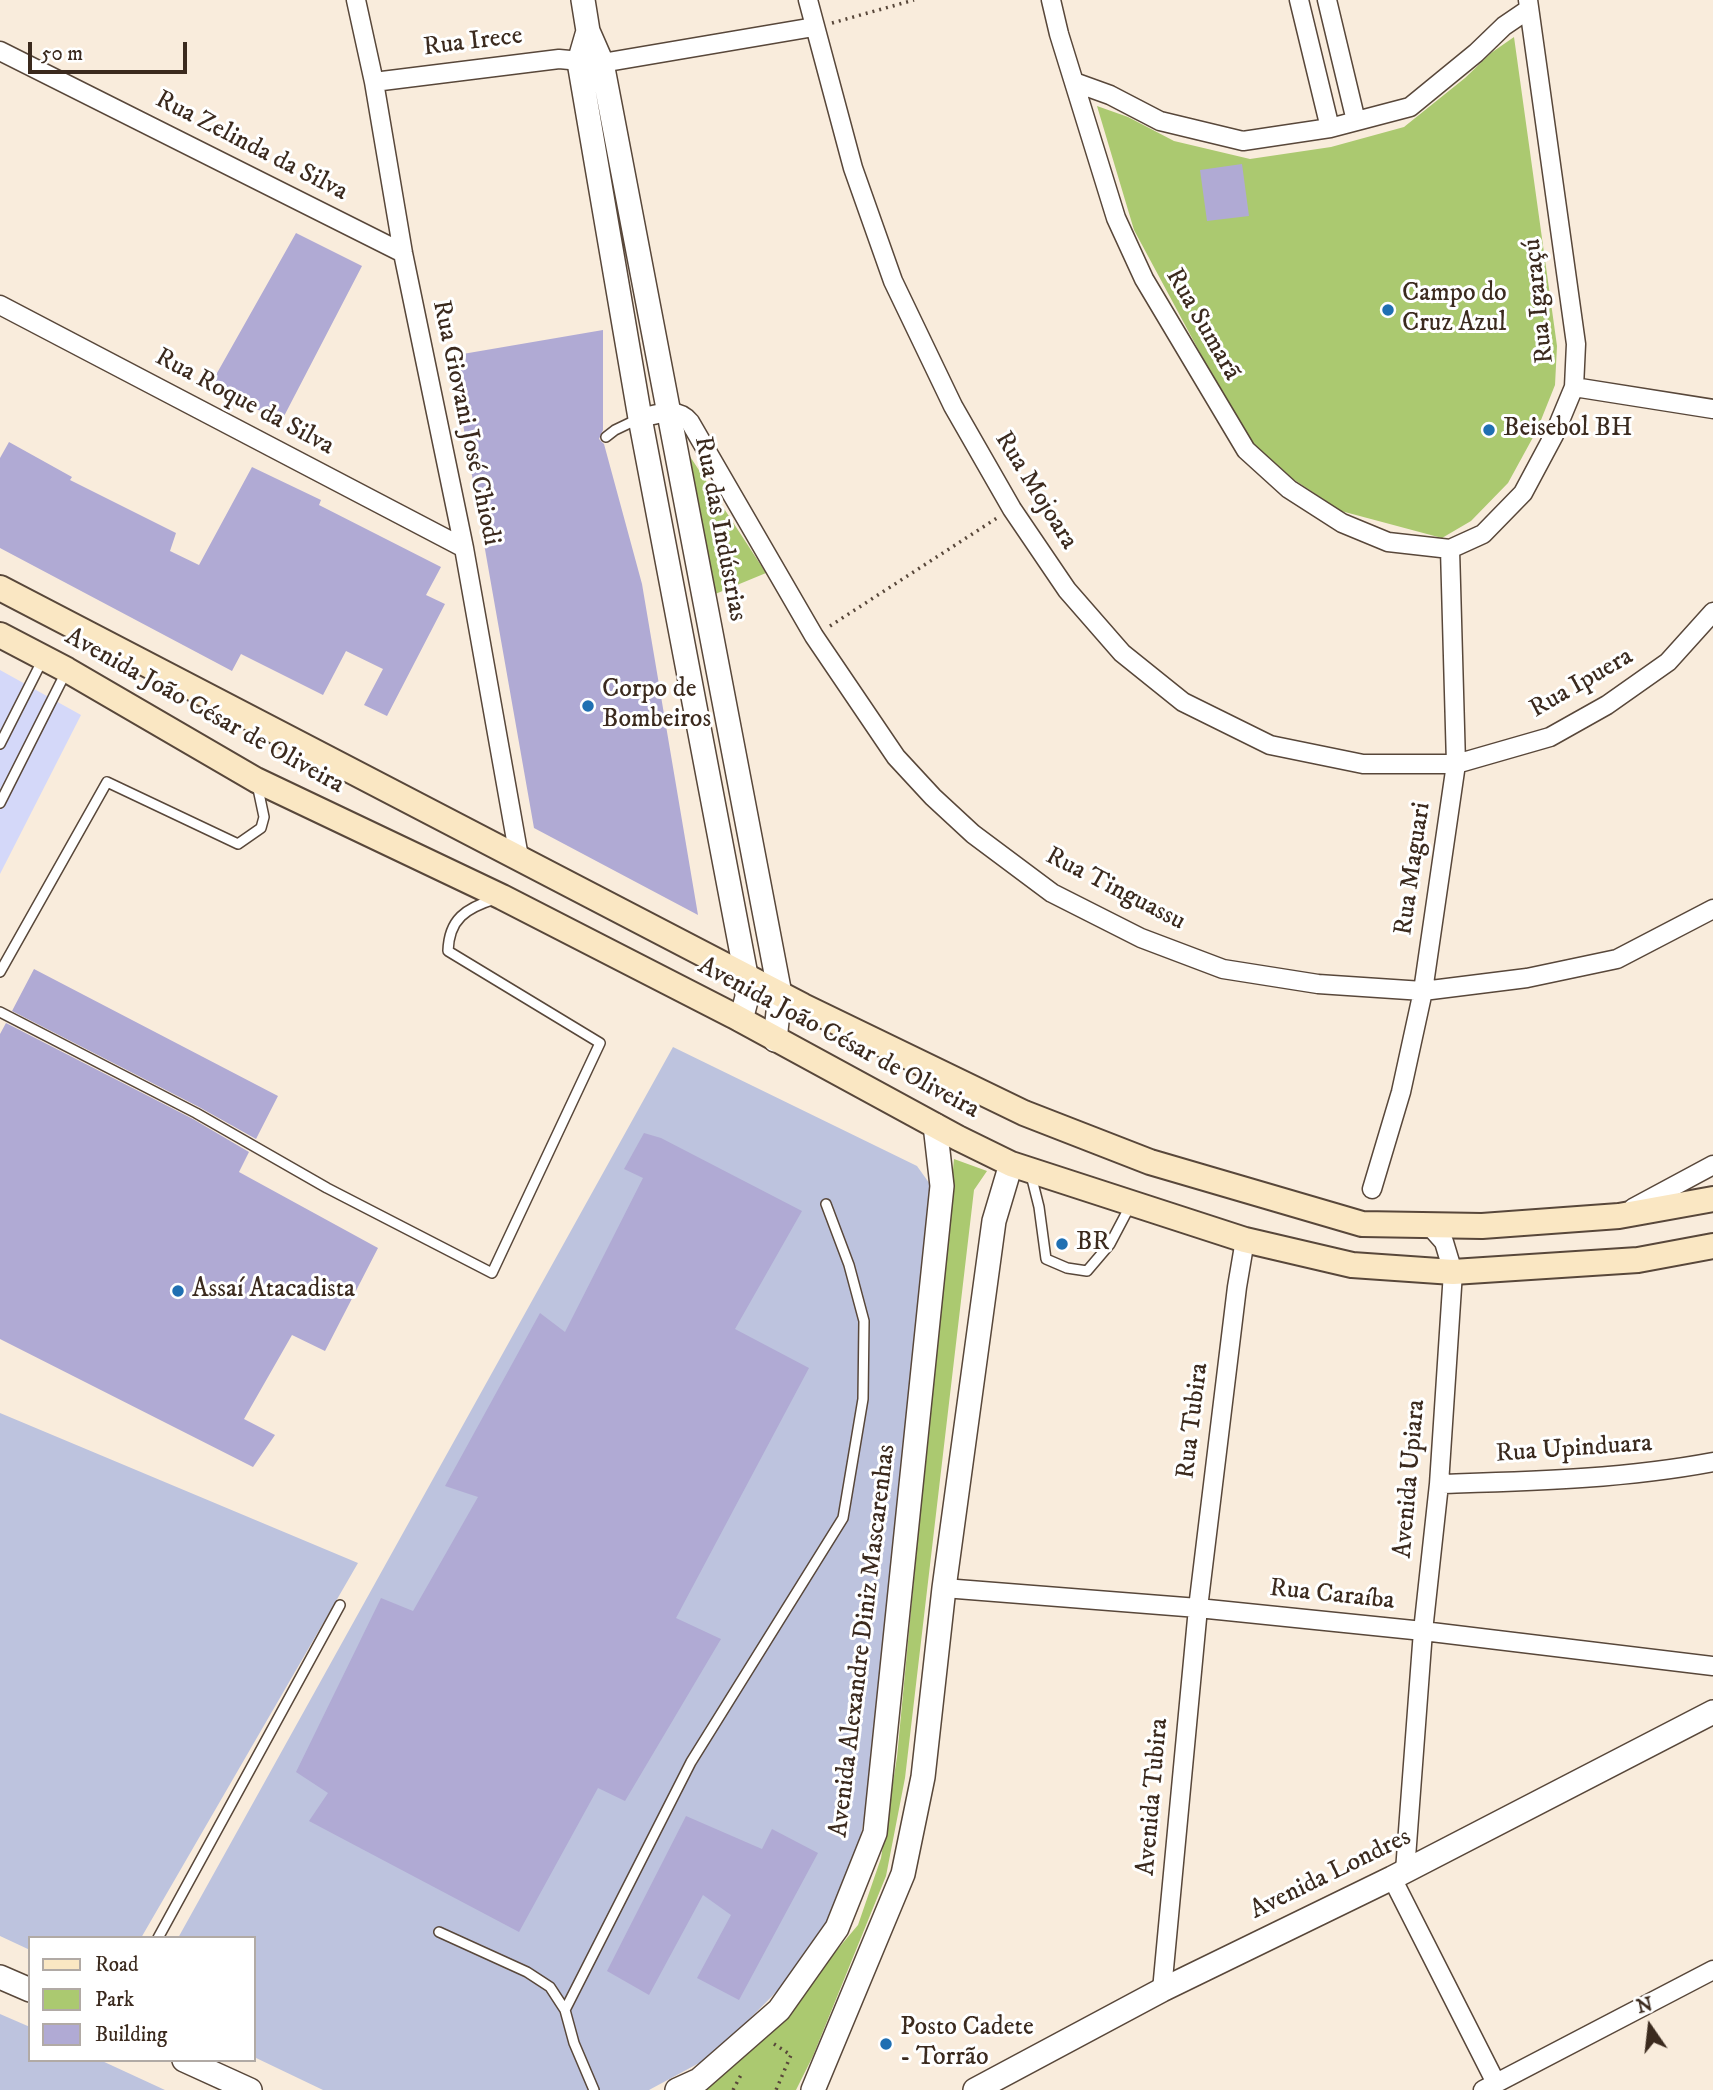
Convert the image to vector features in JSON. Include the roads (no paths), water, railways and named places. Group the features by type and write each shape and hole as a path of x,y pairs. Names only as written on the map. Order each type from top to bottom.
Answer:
{"main road":[{"name":"Avenida João César de Oliveira","path":"0,588 780,994 1024,1113 1150,1162 1362,1224 1482,1226 1619,1216 1713,1199"},
{"name":"Avenida João César de Oliveira","path":"0,635 67,670 256,780 502,897 741,1020 935,1125 1021,1167 1245,1240 1352,1265 1453,1272 1638,1260 1713,1246"}],"street":[{"name":"Rua Giovani José Chiodi","path":"356,0 374,82 403,253 464,548 519,857"},
{"name":"Rua das Indústrias","path":"583,0 588,31 602,63 780,994 775,1040"},
{"name":"Rua Mojoara","path":"808,0 853,168 893,281 953,406 1012,509 1067,590 1122,653 1183,702 1270,745 1363,764 1455,765"},
{"name":"Rua Sumarã","path":"1051,0 1116,218 1144,279 1246,450 1289,489 1342,523 1388,542 1450,549"},
{"path":"1299,0 1330,128"},
{"path":"1327,0 1356,121"},
{"path":"1074,82 1110,95 1160,121 1243,141 1330,128 1409,107 1476,53 1529,4"},
{"name":"Rua Igaraçú","path":"1450,549 1483,534 1523,493 1554,435 1574,387 1576,344 1529,4"},
{"path":"602,63 814,27"},
{"name":"Rua das Indústrias","path":"588,31 579,62 640,418 746,975 747,997 741,1020"},
{"name":"Rua Zelinda da Silva","path":"0,51 403,253"},
{"name":"Rua Irece","path":"374,82 559,59 602,63"},
{"name":"Rua Roque da Silva","path":"0,305 464,548"},
{"path":"1574,387 1713,409"},
{"path":"640,418 668,412"},
{"name":"Rua Tinguassu","path":"668,412 685,416 690,422 814,636 897,757 933,797 973,834 1052,893 1141,938 1223,969 1318,984 1423,991 1527,978 1617,959 1713,909"},
{"name":"Rua Maguari","path":"1371,1189 1401,1092 1423,991 1455,765 1450,549"},
{"name":"Rua Ipuera","path":"1455,765 1550,737 1607,705 1668,662 1713,612"},
{"name":"Avenida Alexandre Diniz Mascarenhas","path":"677,2090 699,2080 779,2010 837,1928 875,1833 942,1186 935,1125"},
{"path":"1619,1216 1713,1165"},
{"path":"813,2090 903,1874 923,1777 944,1588 994,1221 1021,1167"},
{"name":"Avenida Upiara","path":"1398,1874 1439,1484 1453,1272 1444,1242 1429,1225"},
{"name":"Rua Tubira","path":"1198,1608 1245,1240"},
{"name":"Rua Upinduara","path":"1439,1484 1563,1480 1674,1470 1713,1462"},
{"name":"Rua Caraíba","path":"944,1588 1198,1608 1423,1631 1713,1666"},
{"name":"Avenida Tubira","path":"1162,1990 1198,1608"},
{"name":"Avenida Londres","path":"975,2090 1162,1990 1398,1874 1713,1712"},
{"path":"1398,1874 1489,2086 1713,1970"},
{"path":"0,1977 28,1989"},
{"path":"188,2062 250,2090"}],"lane":[{"path":"606,437 615,429 640,418"},
{"path":"0,744 44,658"},
{"path":"0,803 67,670"},
{"path":"0,972 107,782 238,844 261,828 263,806 256,780"},
{"path":"0,1012 196,1113 327,1188 492,1273 600,1043 448,951 449,935 456,920 477,904 502,897"},
{"path":"1021,1167 1039,1207 1046,1259 1068,1268 1087,1271 1111,1244 1131,1203"},
{"path":"565,2010 691,1762 843,1518 863,1399 864,1321 849,1265 826,1204"},
{"path":"159,1936 340,1605"},
{"path":"439,1932 527,1972 550,1987 565,2010 574,2043 594,2090"}],"place":[{"name":"Campo do Cruz Azul","path":"1388,310"},
{"name":"Beisebol BH","path":"1489,430"},
{"name":"Corpo de Bombeiros","path":"588,706"},
{"name":"BR","path":"1062,1244"},
{"name":"Assaí Atacadista","path":"178,1291"},
{"name":"Posto Cadete - Torrão","path":"886,2044"}]}
